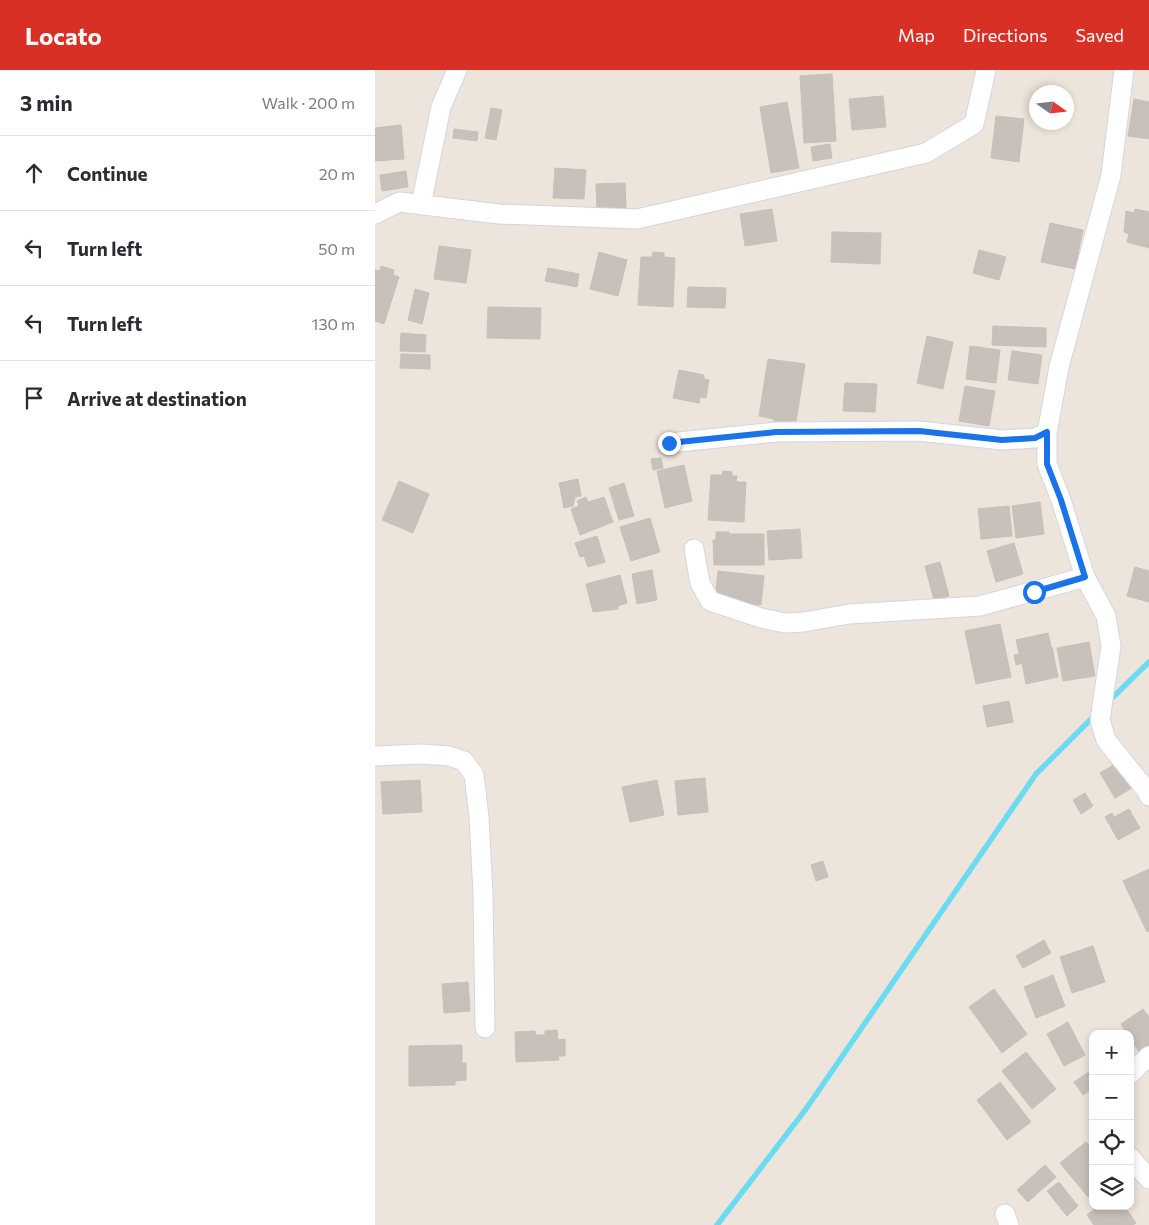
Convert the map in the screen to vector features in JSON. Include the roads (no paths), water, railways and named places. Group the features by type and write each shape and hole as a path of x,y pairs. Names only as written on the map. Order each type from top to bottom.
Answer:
{"street":[{"path":"421,205 441,107 457,70"},
{"path":"375,214 399,202 499,214 637,218 926,154 974,124 986,70"},
{"path":"1124,70 1111,176 1059,367 1047,432 1047,464 1061,500 1085,577 1106,616 1111,646 1100,720 1106,740 1149,796"},
{"path":"669,443 776,432 919,431 1002,440 1035,438 1047,432"},
{"path":"694,548 700,583 710,601 761,618 785,623 804,622 849,614 979,606 1085,577"},
{"path":"375,756 421,754 449,756 464,761 474,775 479,817 483,893 485,1028"},
{"path":"1134,1070 1149,1056"},
{"path":"1134,1162 1149,1179"}],"waterway":[{"path":"1108,702 1149,662"},
{"path":"717,1225 806,1109 1036,774 1096,714"}]}
